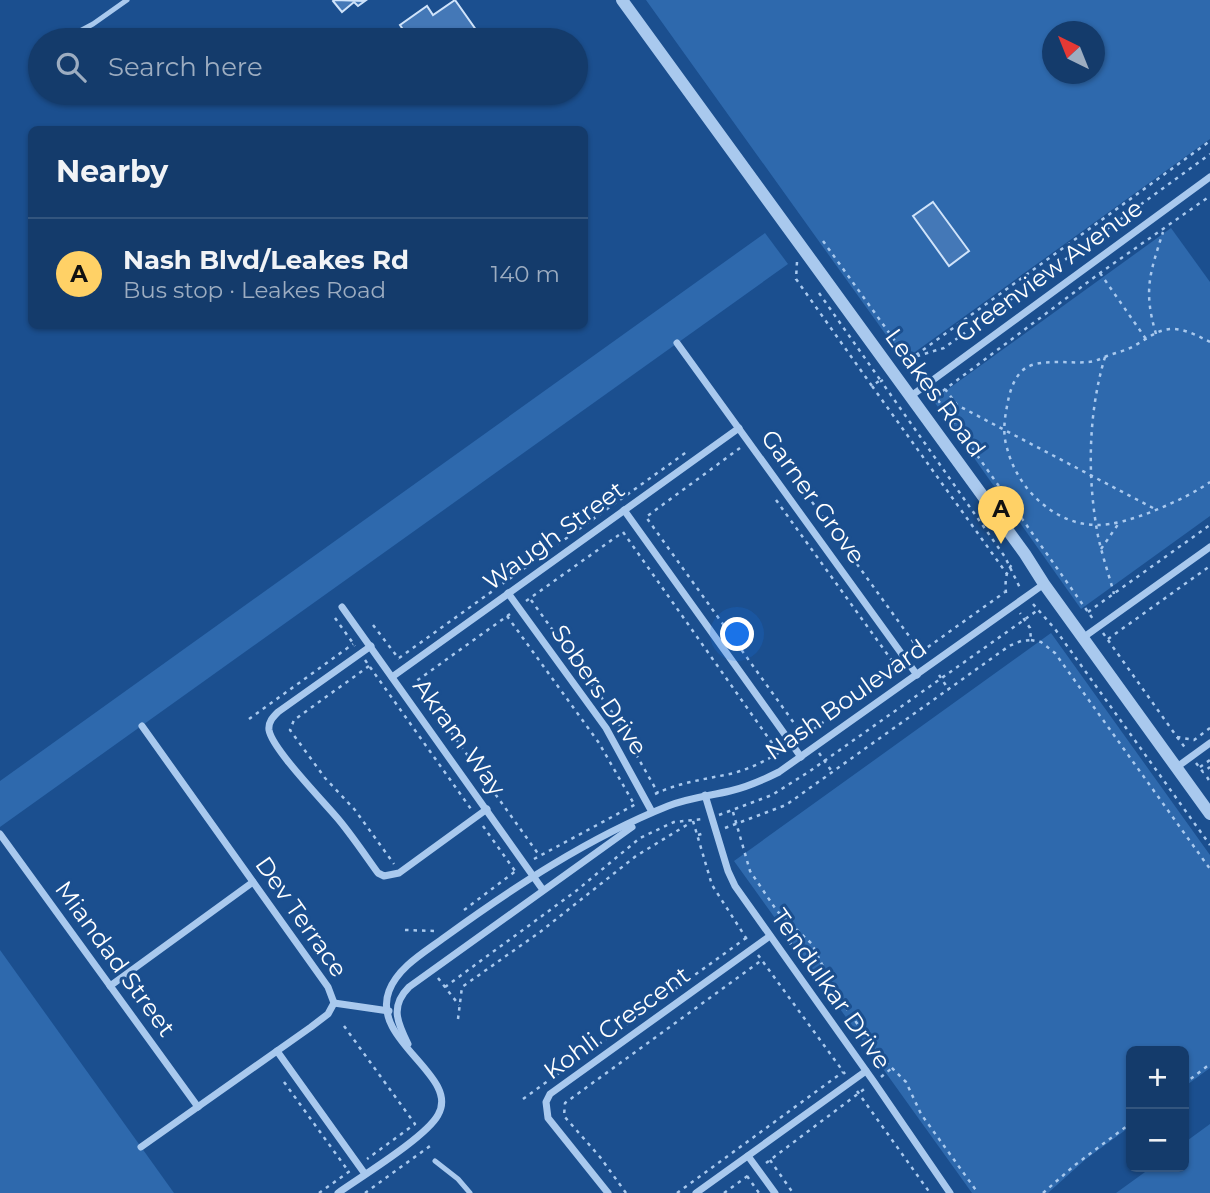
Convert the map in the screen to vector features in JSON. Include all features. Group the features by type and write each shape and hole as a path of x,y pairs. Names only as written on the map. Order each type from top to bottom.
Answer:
{"street":[{"name":"Leakes Road","path":"622,0 831,289 895,372 1210,814"},
{"name":"Greenview Avenue","path":"911,396 1210,177"},
{"name":"Garner Grove","path":"677,343 917,675"},
{"name":"Waugh Street","path":"392,677 738,428"},
{"path":"624,510 801,757"},
{"path":"1084,637 1210,547"},
{"name":"Nash Boulevard","path":"385,1010 393,981 412,961 534,877 593,842 652,813 705,795 761,781 801,757 1044,584"},
{"name":"Sobers Drive","path":"508,593 606,728 652,813"},
{"name":"Akram Way","path":"342,607 543,890"},
{"path":"371,646 272,718 269,728 273,740 378,873 384,876 399,873 487,809"},
{"name":"Dev Terrace","path":"141,1147 323,1019 334,1003 328,987 142,726"},
{"path":"1177,767 1210,743"},
{"name":"Tendulkar Drive","path":"705,795 735,886 950,1193"},
{"name":"Nash Boulevard","path":"396,1012 402,994 423,975 652,813"},
{"name":"Miandad Street","path":"0,834 198,1107"},
{"path":"110,986 253,882"},
{"name":"Kohli Crescent","path":"608,1193 548,1118 546,1102 550,1094 770,936"},
{"path":"334,1003 396,1012 397,1021 412,1052"},
{"path":"338,1193 408,1143 439,1114 441,1106 437,1085 391,1028 385,1010"},
{"path":"277,1051 365,1174"},
{"path":"696,1193 866,1071"},
{"path":"748,1156 775,1193"}],"lane":[{"path":"86,28 127,0"},
{"path":"435,1161 458,1179 470,1193"}],"path":[{"path":"872,386 895,372 1210,141"},
{"path":"914,357 944,348 1210,154"},
{"path":"935,397 1100,273 1210,196"},
{"path":"1156,334 1148,301 1148,279 1163,229"},
{"path":"823,241 1177,737 1194,740 1210,728"},
{"path":"793,256 804,272"},
{"path":"797,262 796,279 1007,575"},
{"path":"1100,273 1146,339"},
{"path":"819,294 1010,565 1026,596 1055,629 1210,845"},
{"path":"1210,342 1194,333 1169,329 1132,347 1091,362 1041,362 1022,370 1011,391 1004,419 1006,447 1017,472 1043,506 1068,519 1096,525 1119,522 1198,491 1210,482"},
{"path":"1105,357 1098,379 1093,414 1091,475 1096,525 1114,594"},
{"path":"945,389 957,405 1155,509"},
{"path":"634,524 740,448 730,434"},
{"path":"399,658 688,451"},
{"path":"771,492 898,669"},
{"path":"807,495 949,690"},
{"path":"646,517 833,773"},
{"path":"1101,549 1119,522"},
{"path":"1088,612 1210,525"},
{"path":"415,682 623,532 779,752"},
{"path":"1031,640 1030,628 1005,592 1010,565 1040,544"},
{"path":"1108,639 1210,566"},
{"path":"455,916 525,864 658,793 693,780 736,772 765,761 792,745 1005,592"},
{"path":"530,598 612,712 658,793"},
{"path":"978,1193 921,1114 906,1082 878,1054 835,993 812,944 777,911 750,871 732,811 772,795 1038,610"},
{"path":"507,615 599,743 634,805"},
{"path":"335,618 515,871"},
{"path":"373,625 540,856"},
{"path":"698,835 737,824 786,805 1009,646 1021,640 1031,640 1041,642 1055,653 1210,869"},
{"path":"249,719 353,644"},
{"path":"369,666 294,720 290,730 325,778 355,810 394,864"},
{"path":"1200,768 1210,760"},
{"path":"1207,777 1210,782"},
{"path":"693,821 712,885 746,938 930,1193"},
{"path":"460,1006 445,987 576,891 640,838 674,822 693,821"},
{"path":"458,1019 462,987 540,932 636,856 693,821"},
{"path":"405,930 435,931 445,924"},
{"path":"523,1099 746,938"},
{"path":"626,1193 600,1157 564,1116 565,1103 762,960"},
{"path":"319,1193 415,1124 344,1026"},
{"path":"1189,1080 1210,1064"},
{"path":"724,1193 892,1068"},
{"path":"677,1193 843,1072"},
{"path":"284,1082 349,1172"},
{"path":"1043,1193 1126,1127"},
{"path":"365,1193 430,1146"},
{"path":"770,1160 793,1193"},
{"path":"747,1177 759,1193"}],"shaded area":[{"path":"646,0 1210,0 1210,139 904,360"},
{"path":"1171,228 1210,282 1210,516 1081,609 933,400"},
{"path":"765,233 788,264 0,827 0,781"},
{"path":"1051,633 1210,855 1210,1068 1189,1083 1189,1046 1126,1046 1126,1130 1086,1159 1048,1193 972,1193 734,861"},
{"path":"0,950 174,1193 0,1193"},
{"path":"1210,1124 1210,1193 1116,1193 1145,1172 1189,1172 1189,1139"}],"building":[{"path":"455,0 475,28 402,28 400,25 427,6 433,15"},
{"path":"333,1 365,1 358,6 354,2 342,12"},
{"path":"933,202 969,251 949,266 913,216"}],"place":[{"name":"Nash Blvd/Leakes Rd","path":"1001,544"}]}
